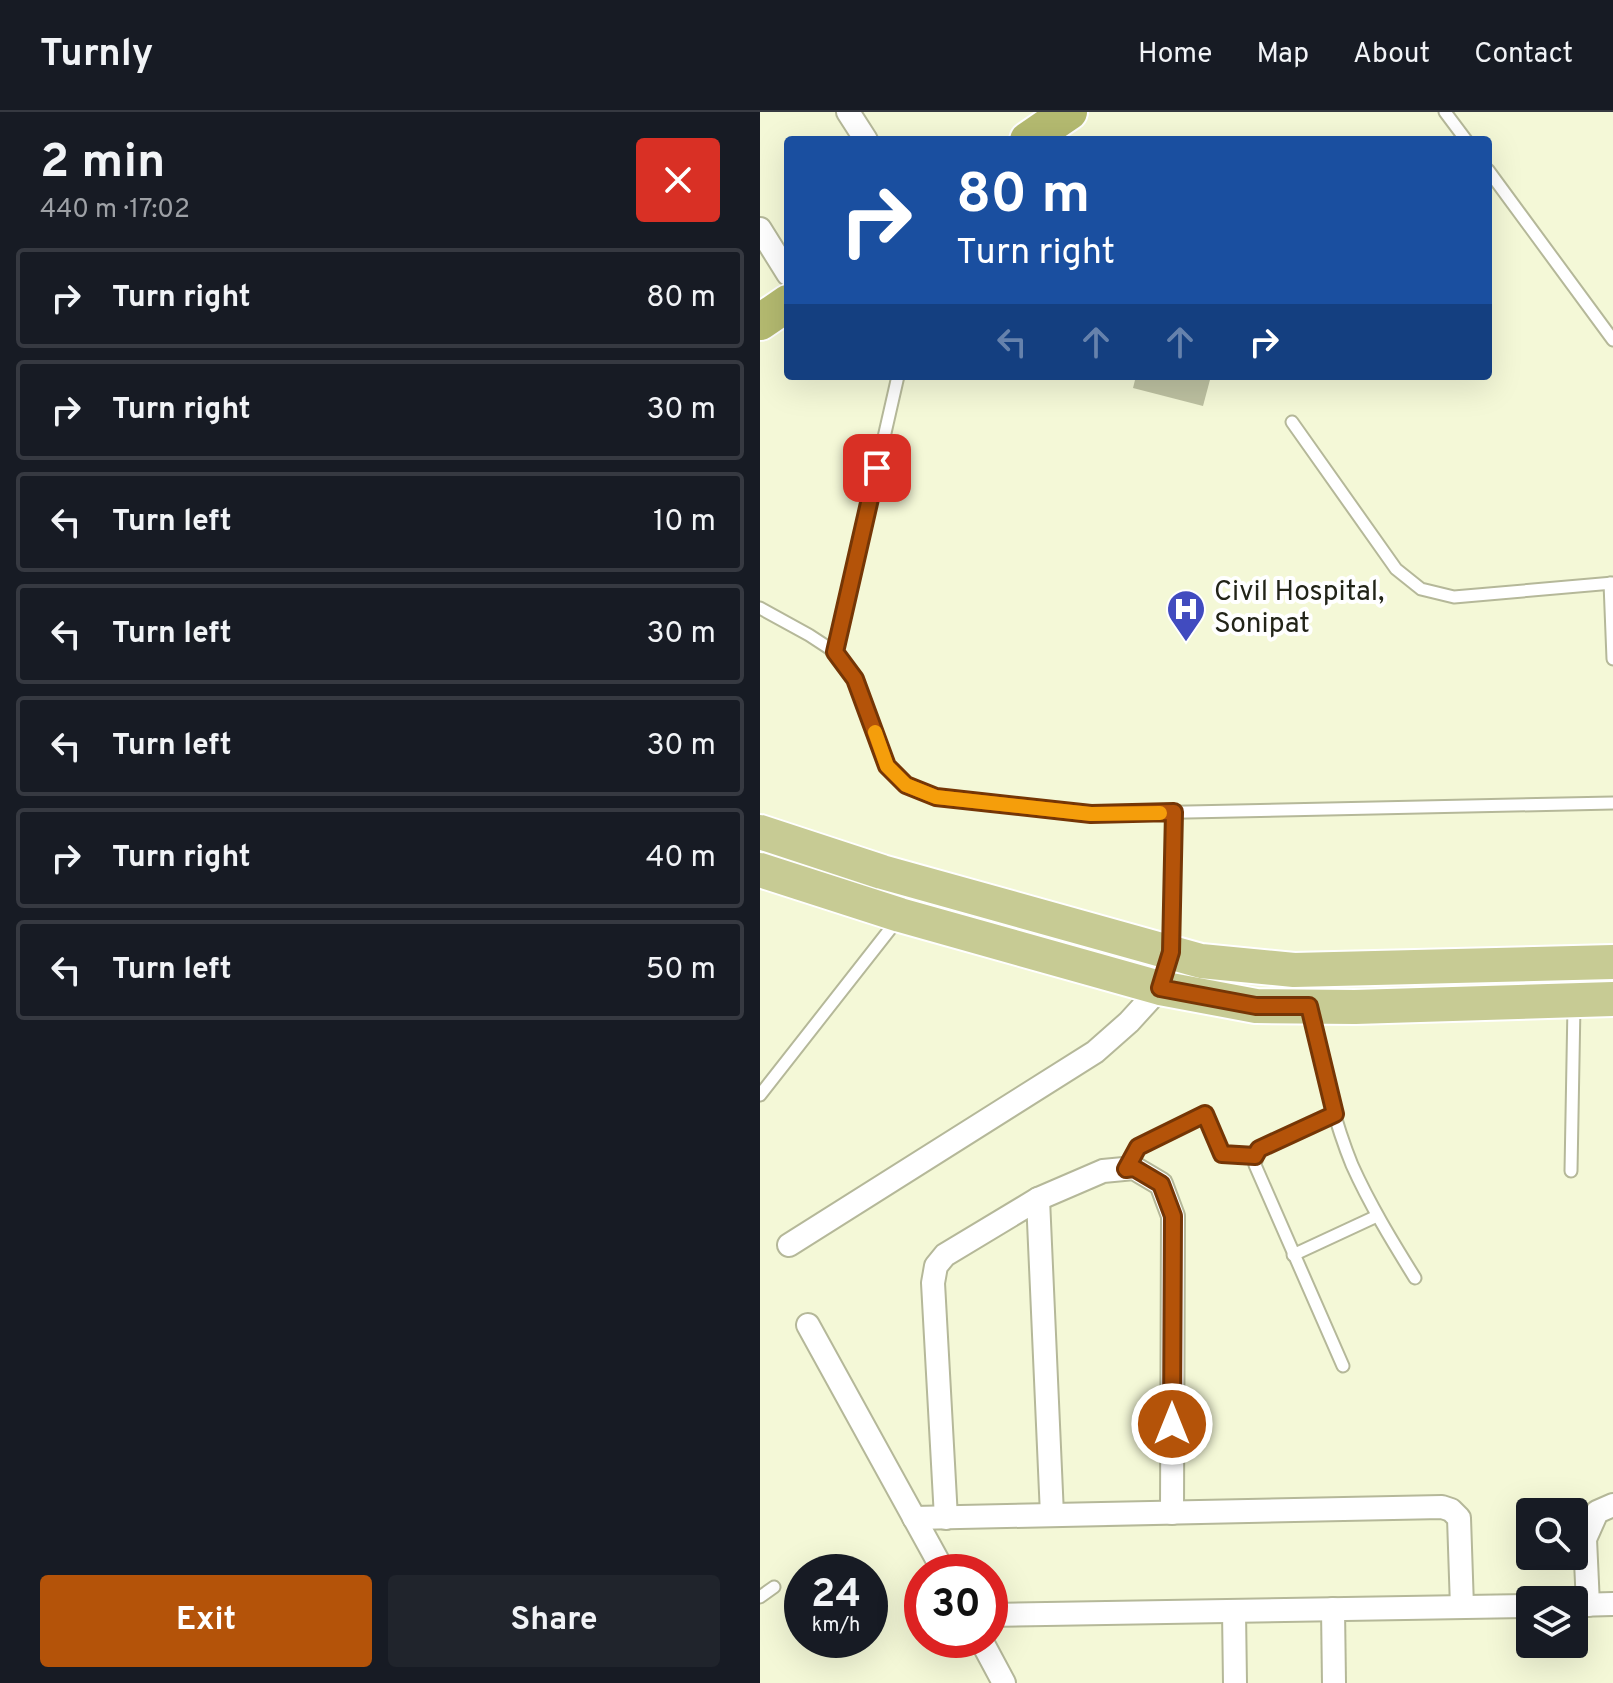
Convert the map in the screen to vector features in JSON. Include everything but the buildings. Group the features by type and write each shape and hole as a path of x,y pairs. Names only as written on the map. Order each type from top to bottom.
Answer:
{"highway":[{"path":"1034,136 1069,112"},
{"path":"760,322 784,306"}],"main road":[{"path":"760,832 882,872 1201,961 1294,970 1613,962"},
{"path":"760,870 900,915 1160,988 1256,1006 1355,1007 1613,999"}],"street":[{"path":"848,112 863,136"},
{"path":"760,229 784,268"},
{"path":"789,1245 1095,1052 1129,1022 1160,988 1171,952"},
{"path":"946,1518 933,1283 936,1266 945,1255 1038,1199 1103,1171 1134,1168 1161,1184 1173,1216 1172,1513"},
{"path":"1038,1199 1052,1515"},
{"path":"808,1325 934,1554"},
{"path":"1582,1586 1585,1539 1597,1512 1613,1505"},
{"path":"914,1518 1442,1507 1459,1518 1462,1607"},
{"path":"1588,1605 1613,1604"},
{"path":"1008,1615 1516,1606"},
{"path":"1333,1609 1334,1683"},
{"path":"1234,1611 1235,1683"},
{"path":"991,1658 1004,1683"}],"lane":[{"path":"1445,112 1463,136"},
{"path":"1492,175 1613,340"},
{"path":"835,652 897,380"},
{"path":"1292,422 1396,569 1421,589 1454,597 1612,583 1613,659"},
{"path":"760,608 835,652 855,679 887,766 906,785 936,797 1091,814 1613,803"},
{"path":"1171,952 1174,812"},
{"path":"760,1095 900,915"},
{"path":"1571,1171 1574,1000"},
{"path":"1309,1006 1335,1114 1352,1163 1377,1216 1415,1278"},
{"path":"1126,1169 1138,1147 1205,1114 1222,1154 1255,1156"},
{"path":"1335,1114 1259,1149 1255,1165 1343,1366"},
{"path":"1293,1255 1377,1216"},
{"path":"760,1597 774,1587"}],"slow traffic":[{"path":"875,732 887,766 906,785 936,797 1091,814 1160,813"}],"place":[{"name":"Civil Hospital, Sonipat","path":"1186,643"}],"route":[{"path":"877,468 835,652 855,679 887,766 906,785 936,797 1091,814 1174,812 1171,952 1160,988 1256,1006 1309,1006 1335,1114 1259,1149 1255,1156 1222,1154 1205,1114 1138,1147 1126,1169 1134,1168 1161,1184 1173,1216 1172,1424"}]}
